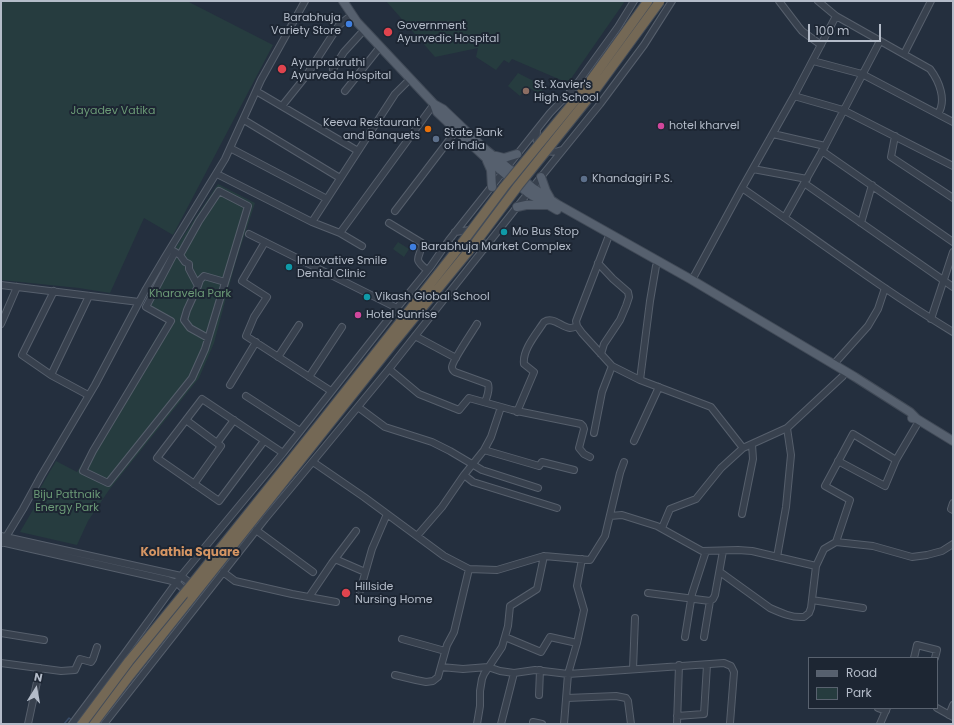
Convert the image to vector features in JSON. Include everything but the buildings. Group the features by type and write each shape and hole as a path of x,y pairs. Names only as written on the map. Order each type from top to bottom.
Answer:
{"highway":[{"path":"75,723 118,674 196,579 316,429 454,255 504,187 586,87 648,1"},
{"path":"93,724 381,358 476,242 518,186 595,90 660,1"}],"main road":[{"path":"343,1 356,22 410,79 434,104 443,109 486,150 489,156 492,187"},
{"path":"434,104 437,112 456,131 530,190 550,203 692,280 907,416 918,420 953,441"},
{"path":"489,156 504,158 517,154"},
{"path":"541,177 550,203"},
{"path":"517,207 550,203"},
{"path":"597,229 608,238 656,266 809,353 834,364 910,412 918,420"}],"street":[{"path":"2,540 88,395 139,302 175,252 199,221 219,190 248,206 205,349 192,378 108,483 83,471 93,451 171,321 146,307 175,252 225,159 270,62 304,1"},
{"path":"75,723 181,576 283,453 427,270 455,232 550,113 574,88 618,27 634,1"},
{"path":"104,724 256,530 389,369 600,104 644,45 672,1"},
{"path":"779,1 802,31 821,45"},
{"path":"818,1 836,16 930,69 934,74 941,90 943,101 941,110 938,114"},
{"path":"904,54 931,1"},
{"path":"282,106 306,76 339,25 352,15"},
{"path":"692,280 794,96 836,16"},
{"path":"333,69 344,52 364,30"},
{"path":"785,217 806,181 880,41"},
{"path":"345,92 380,47"},
{"path":"812,61 862,74 953,122"},
{"path":"312,222 395,94 410,79"},
{"path":"256,91 358,151"},
{"path":"794,96 843,110 953,166"},
{"path":"340,233 434,104"},
{"path":"244,120 340,178"},
{"path":"537,130 538,144 547,152 563,149"},
{"path":"395,211 456,131"},
{"path":"773,134 823,148 872,185 953,242"},
{"path":"895,136 891,157 953,198"},
{"path":"230,148 327,199"},
{"path":"753,169 806,181 861,223 953,287"},
{"path":"217,174 312,222 340,233 362,246"},
{"path":"861,223 872,185"},
{"path":"742,188 885,288 953,332"},
{"path":"389,223 422,243 422,249 418,256 418,261 419,264 427,270"},
{"path":"455,232 470,230 476,232 481,238 483,250"},
{"path":"250,234 397,308"},
{"path":"608,238 576,321 582,334 612,366 640,380 711,407 743,448"},
{"path":"265,242 242,281 267,297 254,317 246,336 331,391"},
{"path":"175,252 189,264 189,269 198,286"},
{"path":"931,319 953,252"},
{"path":"598,263 628,292 629,297 620,320 604,344 601,354"},
{"path":"640,380 656,266"},
{"path":"208,338 190,328 184,320 187,310 200,280 204,276 225,282"},
{"path":"1,285 139,302"},
{"path":"1,324 17,287"},
{"path":"834,364 868,326 878,309 885,288"},
{"path":"54,292 22,355 51,375 88,395"},
{"path":"51,375 89,296"},
{"path":"517,412 534,372 524,364 524,356 529,345 544,322 549,320 570,328 577,326"},
{"path":"478,324 452,366 455,372 488,384 489,388 485,402"},
{"path":"278,357 299,325"},
{"path":"309,377 342,327"},
{"path":"415,336 456,358"},
{"path":"230,385 256,342"},
{"path":"594,433 602,392 612,366"},
{"path":"389,369 419,394 459,410 469,398 517,412 581,424 584,429 579,448 584,454 590,457"},
{"path":"662,528 670,509 696,498 721,468 743,448 787,428 843,376"},
{"path":"634,441 659,387"},
{"path":"246,396 300,431"},
{"path":"264,441 219,502 157,458 202,399 283,453"},
{"path":"358,407 384,427 432,442 482,470 538,488"},
{"path":"418,536 442,507 472,464 484,450 491,437 501,407"},
{"path":"186,420 221,446 194,484"},
{"path":"217,443 234,420"},
{"path":"838,461 884,486 896,460 918,420"},
{"path":"777,557 786,507 791,455 787,428"},
{"path":"836,542 850,500 825,486 853,434 896,460"},
{"path":"742,514 753,459 752,444"},
{"path":"484,450 539,466 542,462 574,470"},
{"path":"313,462 444,556 469,569 497,570 544,556 590,560 605,536 624,462"},
{"path":"464,475 473,482 557,508"},
{"path":"953,503 951,509 953,510"},
{"path":"360,590 372,549 387,514"},
{"path":"610,516 622,515 662,528 706,551 752,551 816,566"},
{"path":"256,530 313,572"},
{"path":"309,597 356,531"},
{"path":"2,540 181,576 206,595"},
{"path":"2,540 168,580 176,583 199,603"},
{"path":"720,572 770,608 779,612 804,617 809,613 811,608 816,566 824,549 836,542 873,546 912,557 942,551 953,544"},
{"path":"685,637 692,594 706,551"},
{"path":"648,593 710,601 714,599 716,595 723,551"},
{"path":"477,724 482,679 488,667 502,647 508,626 510,606 537,589 544,556"},
{"path":"335,559 365,572"},
{"path":"564,724 568,674 577,643 584,610 577,586 582,559"},
{"path":"395,675 426,682 433,681 438,677 447,645 454,632 469,569"},
{"path":"223,572 235,581 336,602"},
{"path":"812,600 863,608"},
{"path":"704,637 710,601"},
{"path":"633,669 636,618"},
{"path":"1,633 44,640"},
{"path":"505,637 541,652 550,638 577,643"},
{"path":"402,639 445,651"},
{"path":"914,657 917,645 937,650 935,657"},
{"path":"1,663 61,671 75,670 80,659 91,662 97,647"},
{"path":"441,667 488,667 514,673 540,670 568,674 724,663 732,666 734,672 730,723"},
{"path":"677,716 704,714 707,664"},
{"path":"676,724 679,666"},
{"path":"28,724 40,668"},
{"path":"539,695 540,670"},
{"path":"501,724 514,673"},
{"path":"566,698 616,696 626,698 628,701 631,724"},
{"path":"938,709 951,716 953,705"},
{"path":"880,724 886,710"},
{"path":"533,722 542,724"}],"green space":[{"name":"Jayadev Vatika","path":"1,1 187,1 273,45 173,235 144,218 110,293 79,288 1,280"},
{"path":"386,1 625,1 568,83 512,59 509,63 504,60 496,70 476,57 478,48 435,57"},
{"path":"518,73 545,87 539,94 528,87 520,96 508,86"},
{"name":"Kharavela Park","path":"218,184 255,203 235,264 214,343 199,378 109,490 88,521 77,545 20,532 38,501 34,499 56,461 77,472 166,321 142,308 172,253"},
{"path":"398,242 409,249 404,257 393,249"}],"waterway":[{"path":"64,724 69,718 73,721"}],"place":[{"name":"Barabhuja Variety Store","path":"349,24"},
{"name":"Government Ayurvedic Hospital","path":"388,32"},
{"name":"Ayurprakruthi Ayurveda Hospital","path":"282,69"},
{"name":"St. Xavier's High School","path":"526,91"},
{"name":"hotel kharvel","path":"661,126"},
{"name":"Keeva Restaurant and Banquets","path":"428,129"},
{"name":"State Bank of India","path":"436,139"},
{"name":"Khandagiri P.S.","path":"584,179"},
{"name":"Mo Bus Stop","path":"504,232"},
{"name":"Barabhuja Market Complex","path":"413,247"},
{"name":"Innovative Smile Dental Clinic","path":"289,267"},
{"name":"Vikash Global School","path":"367,297"},
{"name":"Hotel Sunrise","path":"358,315"},
{"name":"Hillside Nursing Home","path":"346,593"}],"district":[{"name":"Kolathia Square","path":"190,553"}],"park label":[{"name":"Biju Pattnaik Energy Park","path":"67,501"}]}
